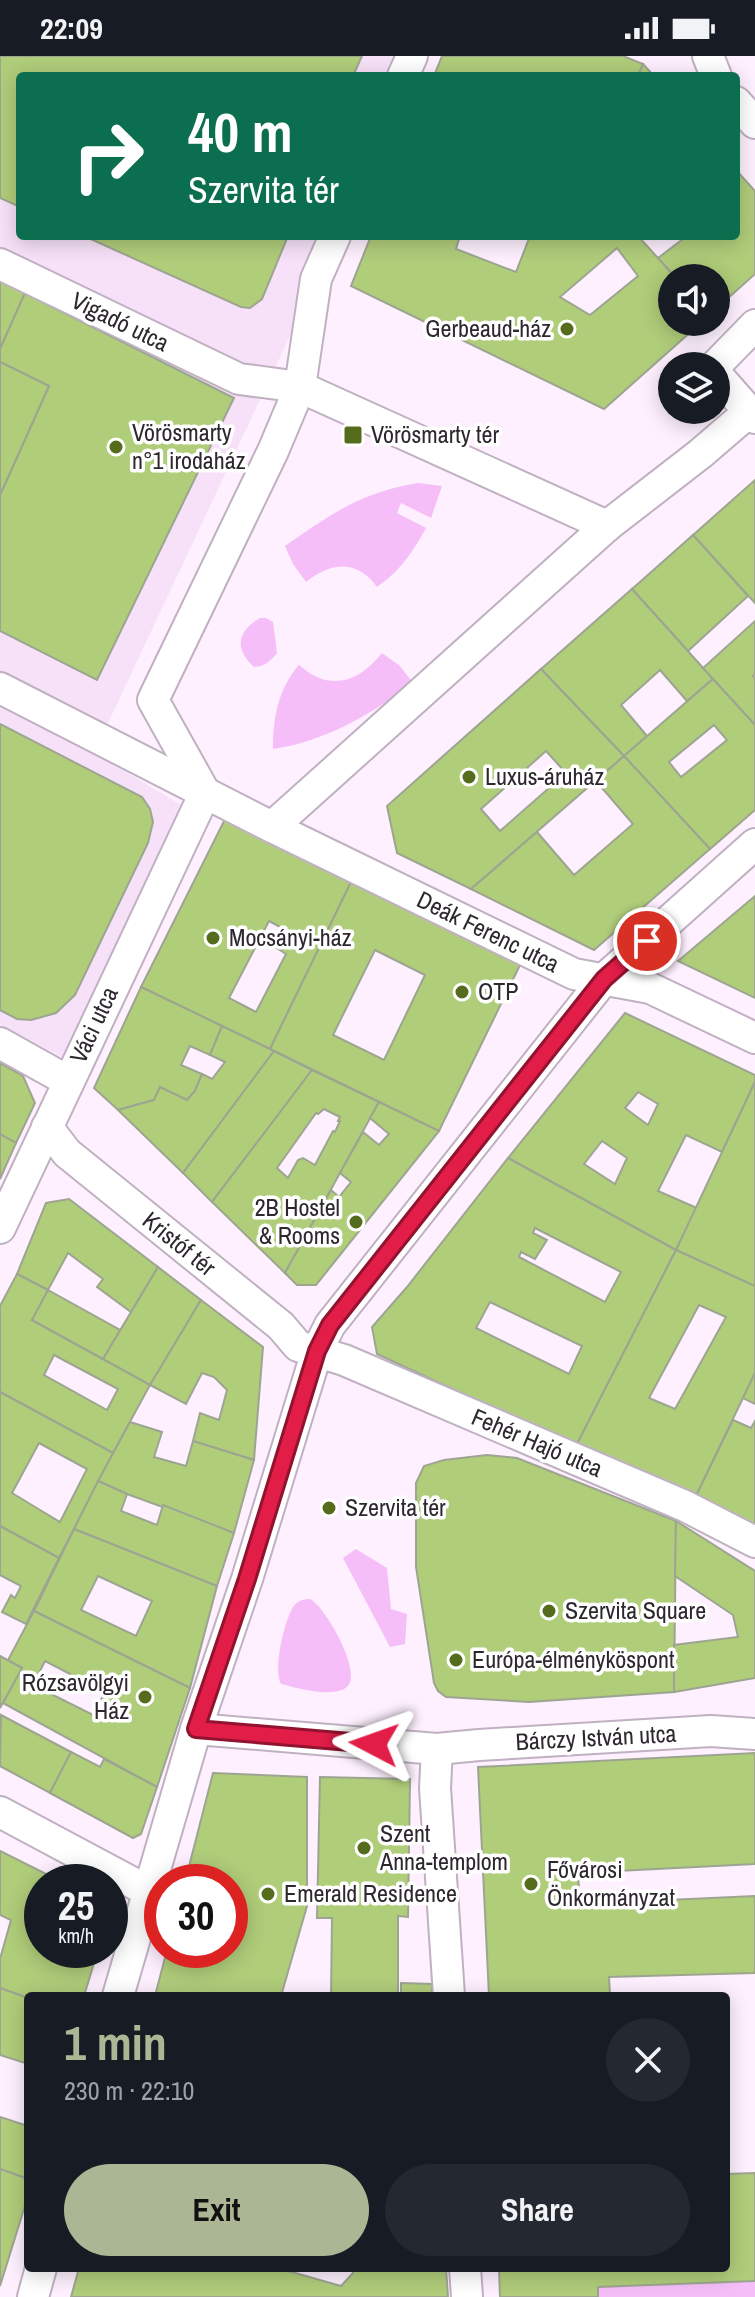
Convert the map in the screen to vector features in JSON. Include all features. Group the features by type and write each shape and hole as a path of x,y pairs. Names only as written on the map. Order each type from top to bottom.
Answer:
{"street":[{"path":"740,106 755,123"},
{"path":"205,793 153,700 273,451 300,387 316,279 333,240"},
{"name":"Vigadó utca","path":"0,264 239,379 300,387"},
{"path":"729,352 755,325"},
{"path":"300,387 607,526"},
{"path":"0,688 272,827 607,526 752,415 730,390"},
{"name":"Váci utca","path":"0,1228 205,793"},
{"name":"Deák Ferenc utca","path":"272,827 574,974 650,988 755,1038"},
{"path":"156,1864 317,1351 330,1325 604,979 755,844"},
{"path":"0,1043 68,1081"},
{"name":"Kristóf tér","path":"47,1127 67,1153 281,1326 298,1346 317,1351"},
{"name":"Fehér Hajó utca","path":"317,1351 685,1506 755,1542"},
{"path":"196,1729 437,1749 435,1788 449,1992"},
{"name":"Bárczy István utca","path":"437,1749 711,1731 755,1734"},
{"path":"0,1812 144,1889"},
{"path":"119,1992 144,1905"},
{"path":"33,2297 40,2272"},
{"path":"465,2272 467,2297"}],"shaded area":[{"path":"0,56 421,56 414,72 16,72 16,240 335,240 94,753 188,809 64,1058 0,1024"},
{"path":"418,483 442,486 431,518 401,503 397,513 426,528 393,574 377,587 361,572 343,566 325,570 306,582 285,546 333,514 363,499"},
{"path":"260,618 273,622 277,653 267,663 254,667 243,654 241,641 247,629"},
{"path":"382,653 400,666 413,683 347,725 311,740 273,749 278,704 286,684 299,665 322,679 343,680 363,671"},
{"path":"356,1549 387,1568 391,1609 407,1614 405,1644 390,1647 343,1558"},
{"path":"310,1599 324,1613 346,1654 351,1678 342,1690 315,1691 281,1684 278,1668 286,1623 295,1605"},
{"path":"755,2281 755,2297 598,2297 598,2287"}],"building":[{"path":"0,56 362,56 355,72 16,72 16,205 0,198"},
{"path":"442,56 623,56 643,64 640,72 436,72"},
{"path":"643,64 650,72 640,72"},
{"path":"740,174 755,191 755,274 730,296 730,264 663,264 658,258 682,240 740,240"},
{"path":"93,240 286,240 262,299 250,308 241,307"},
{"name":"Gerbeaud-ház","path":"369,240 459,240 456,249 516,272 528,240 642,240 663,264 658,264 658,336 686,336 668,352 658,352 658,361 604,409 351,286","holes":["617,248 638,276 590,315 560,297"]},
{"path":"0,281 25,293 0,349"},
{"name":"Vörösmarty n°1 irodaház","path":"25,293 234,398 97,680 0,631 0,495 49,386 0,362 0,349"},
{"path":"0,362 49,386 0,495"},
{"path":"755,480 755,603 693,535"},
{"path":"693,535 748,596 688,651 632,589"},
{"path":"632,589 713,679 687,701 660,670 621,705 647,736 624,756 541,669"},
{"path":"755,621 753,676 755,725 703,668"},
{"name":"Luxus-áruház","path":"541,669 624,756 471,889 397,853 387,806","holes":["546,751 566,773 500,831 481,809"]},
{"path":"713,679 755,725 755,810 710,849 624,756","holes":["714,725 727,740 681,777 669,762"]},
{"path":"0,724 142,797 150,809 153,822 148,843 75,995 56,1013 31,1020 17,1019 0,1010"},
{"path":"624,756 710,849 594,950 471,889 537,832 574,875 633,824 596,781"},
{"name":"Mocsányi-ház","path":"227,815 352,880 270,1049 141,987","holes":["269,921 284,929 275,947 286,954 256,1012 229,998"]},
{"name":"OTP","path":"352,880 521,963 439,1131 270,1049","holes":["375,950 425,975 384,1060 333,1035"]},
{"path":"755,896 755,998 678,961"},
{"path":"141,987 222,1026 210,1055 190,1046 181,1065 202,1074 195,1091 187,1100 160,1087 154,1100 118,1110 94,1088"},
{"path":"625,1013 755,1075 755,1082 722,1152 686,1135 658,1191 697,1208 676,1250 508,1158","holes":["638,1092 658,1104 648,1125 625,1108","602,1141 627,1158 615,1184 584,1164"]},
{"path":"222,1026 274,1051 183,1173 118,1110 154,1100 160,1087 187,1100 195,1091 202,1074 212,1079 225,1062 210,1055"},
{"path":"274,1051 312,1070 212,1202 183,1173"},
{"path":"0,1063 23,1076 35,1103 16,1143 0,1134"},
{"path":"312,1070 379,1102 285,1273 212,1202","holes":["324,1109 340,1117 335,1132 315,1165 303,1158 298,1160 288,1178 277,1168 316,1113"]},
{"path":"755,1082 755,1286 676,1250"},
{"path":"379,1102 439,1131 316,1285 297,1285 285,1273 331,1190 339,1197 351,1182 340,1173 363,1132 379,1145 389,1134 370,1118"},
{"path":"0,1134 16,1143 0,1179"},
{"path":"508,1158 676,1250 576,1446 377,1354 372,1327","holes":["535,1228 621,1272 605,1302 519,1257 521,1252 535,1259 547,1240 533,1233","490,1302 582,1346 569,1374 476,1328"]},
{"path":"69,1199 158,1267 131,1312 97,1287 103,1279 68,1253 48,1290 17,1274 46,1203"},
{"path":"676,1250 755,1286 755,1373 694,1500 576,1446","holes":["699,1305 726,1317 675,1409 649,1398"]},
{"path":"158,1267 201,1300 150,1385 103,1359"},
{"path":"17,1274 48,1290 32,1320 150,1385 113,1453 0,1392 0,1306","holes":["54,1355 118,1389 107,1410 44,1375"]},
{"path":"48,1290 120,1330 103,1359 32,1320"},
{"path":"201,1300 263,1347 254,1460 193,1441 200,1413 219,1420 227,1390 214,1377 202,1373 186,1404 150,1385"},
{"path":"755,1373 755,1404 743,1398"},
{"path":"0,1392 113,1453 59,1558 0,1526","holes":["39,1443 87,1469 60,1522 12,1493"]},
{"path":"733,1420 751,1428 755,1421 755,1527 694,1500"},
{"path":"130,1422 162,1432 154,1457 186,1466 193,1441 254,1460 234,1533 98,1481"},
{"name":"Szervita Square","path":"487,1455 517,1458 676,1521 674,1692 529,1702 446,1697 438,1691 434,1683 416,1567 416,1483 424,1466 444,1460"},
{"path":"98,1481 127,1494 121,1511 157,1525 163,1505 234,1533 217,1586 74,1529"},
{"path":"676,1521 755,1571 755,1678 674,1692 674,1645 738,1637 733,1615 675,1576"},
{"path":"0,1526 59,1558 26,1624 2,1612 11,1595 15,1598 21,1586 0,1575"},
{"path":"74,1529 217,1586 190,1688 34,1611","holes":["98,1576 152,1601 136,1636 81,1610"]},
{"name":"Rózsavölgyi Ház","path":"34,1611 190,1688 157,1787 3,1703 22,1668 8,1660","holes":["45,1661 105,1692 93,1715 33,1685"]},
{"path":"0,1656 22,1668 0,1708"},
{"path":"1,1715 71,1752 50,1793 0,1766"},
{"path":"71,1752 100,1767 104,1759 157,1787 141,1834 133,1838 50,1793"},
{"name":"Fővárosi Önkormányzat","path":"755,1753 755,1864 578,1873 580,1904 755,1896 755,1973 609,1977 610,1992 489,1992 478,1767"},
{"name":"Emerald Residence","path":"213,1773 307,1777 307,1906 282,1992 156,1992 162,1968 248,1968 248,1864 190,1864"},
{"name":"Szent Anna-templom","path":"320,1777 410,1779 408,1917 398,1916 398,1992 331,1992 332,1918 317,1918"},
{"path":"0,1851 26,1864 24,1968 93,1968 85,1992 24,1992 24,1997 0,1988 0,1959 11,1920 0,1915"},
{"path":"401,1983 432,1984 432,1992 401,1992"},
{"path":"0,1988 24,1997 24,2063 0,2055"},
{"path":"0,2117 24,2125 24,2178 0,2169"},
{"path":"0,2169 24,2178 24,2209 0,2286"},
{"path":"755,2173 755,2281 598,2287 598,2297 500,2297 499,2272 730,2272 730,2174"},
{"path":"78,2272 292,2272 341,2286 353,2272 446,2272 448,2297 71,2297"}],"place":[{"name":"Gerbeaud-ház","path":"567,329"},
{"name":"Vörösmarty tér","path":"353,435"},
{"name":"Vörösmarty n°1 irodaház","path":"116,447"},
{"name":"Luxus-áruház","path":"469,777"},
{"name":"Mocsányi-ház","path":"213,938"},
{"name":"OTP","path":"462,992"},
{"name":"2B Hostel & Rooms","path":"356,1222"},
{"name":"Szervita tér","path":"329,1508"},
{"name":"Szervita Square","path":"549,1611"},
{"name":"Európa-élményköspont","path":"456,1660"},
{"name":"Rózsavölgyi Ház","path":"145,1697"},
{"name":"Szent Anna-templom","path":"364,1848"},
{"name":"Fővárosi Önkormányzat","path":"531,1884"},
{"name":"Emerald Residence","path":"268,1894"}],"route":[{"path":"374,1744 196,1729 247,1579 317,1351 330,1325 604,979 647,941"}]}
